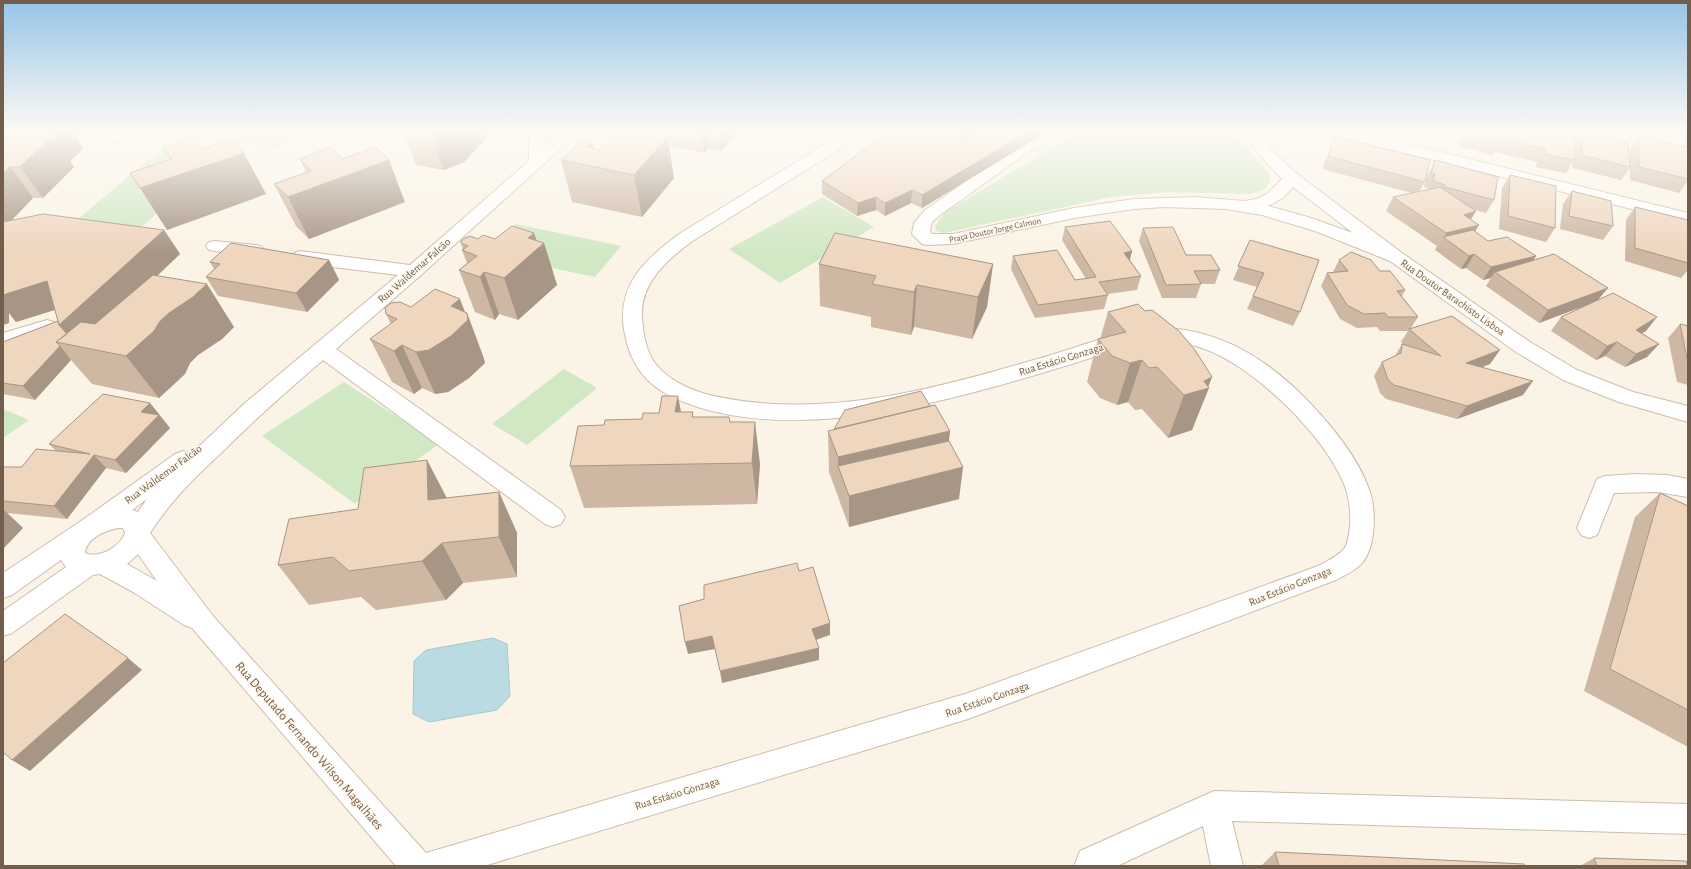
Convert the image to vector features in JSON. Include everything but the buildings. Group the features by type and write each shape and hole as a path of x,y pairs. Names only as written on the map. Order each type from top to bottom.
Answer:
{"street":[{"name":"Rua Waldemar Falcão","path":"95,564 125,552 133,543 137,533 157,503 171,486 253,408 414,271 527,171"},
{"name":"Rua Estácio Gonzaga","path":"433,866 968,706 1328,573 1355,553 1362,526 1361,505 1355,484 1342,459 1320,430 1285,391 1245,360 1210,343 1188,337 1151,335 1132,338 986,381 923,397 862,407 788,412 739,408 697,399 668,386 648,369 637,348 632,319 635,293 654,263 694,231 793,171"},
{"name":"Praça Doutor Jorge Calmon","path":"992,171 925,219 920,227 921,234 928,240 953,239 1073,213 1147,202 1215,203 1243,206 1294,218 1331,230 1396,256"},
{"name":"Rua Doutor Barachisto Lisboa","path":"1284,171 1291,178 1396,256 1523,346 1570,374 1626,397 1688,414"},
{"path":"1496,171 1688,218"},
{"name":"Praça Doutor Jorge Calmon","path":"1243,206 1263,204 1276,197 1291,178"},
{"path":"215,246 414,271"},
{"path":"3,340 46,327"},
{"path":"322,349 553,517"},
{"name":"Rua Waldemar Falcão","path":"3,587 89,528 253,408"},
{"path":"1589,528 1605,485 1652,482 1674,484 1688,488"},
{"name":"Rua Deputado Fernando Wilson Magalhães","path":"204,624 142,584 95,564 77,563 72,557 72,549 77,539 89,528 105,521 118,518 129,519 135,524 137,533 204,624 416,866"},
{"path":"3,626 95,564"},
{"path":"1090,866 1091,862 1214,806 1688,819"},
{"path":"1214,806 1227,866"}],"green space":[{"path":"136,171 206,171 138,230 73,223"},
{"path":"1014,171 1267,171 1270,174 1270,182 1265,189 1250,194 1166,192 1111,197 944,233 936,231 935,226 945,212"},
{"path":"823,197 874,227 780,283 729,249"},
{"path":"516,224 621,246 595,277 485,254"},
{"path":"564,369 597,388 527,445 492,424"},
{"path":"344,382 439,444 355,504 262,436"},
{"path":"3,409 29,420 3,438"}],"water":[{"path":"493,638 507,644 510,696 497,710 429,722 413,714 414,661 426,650"}]}
